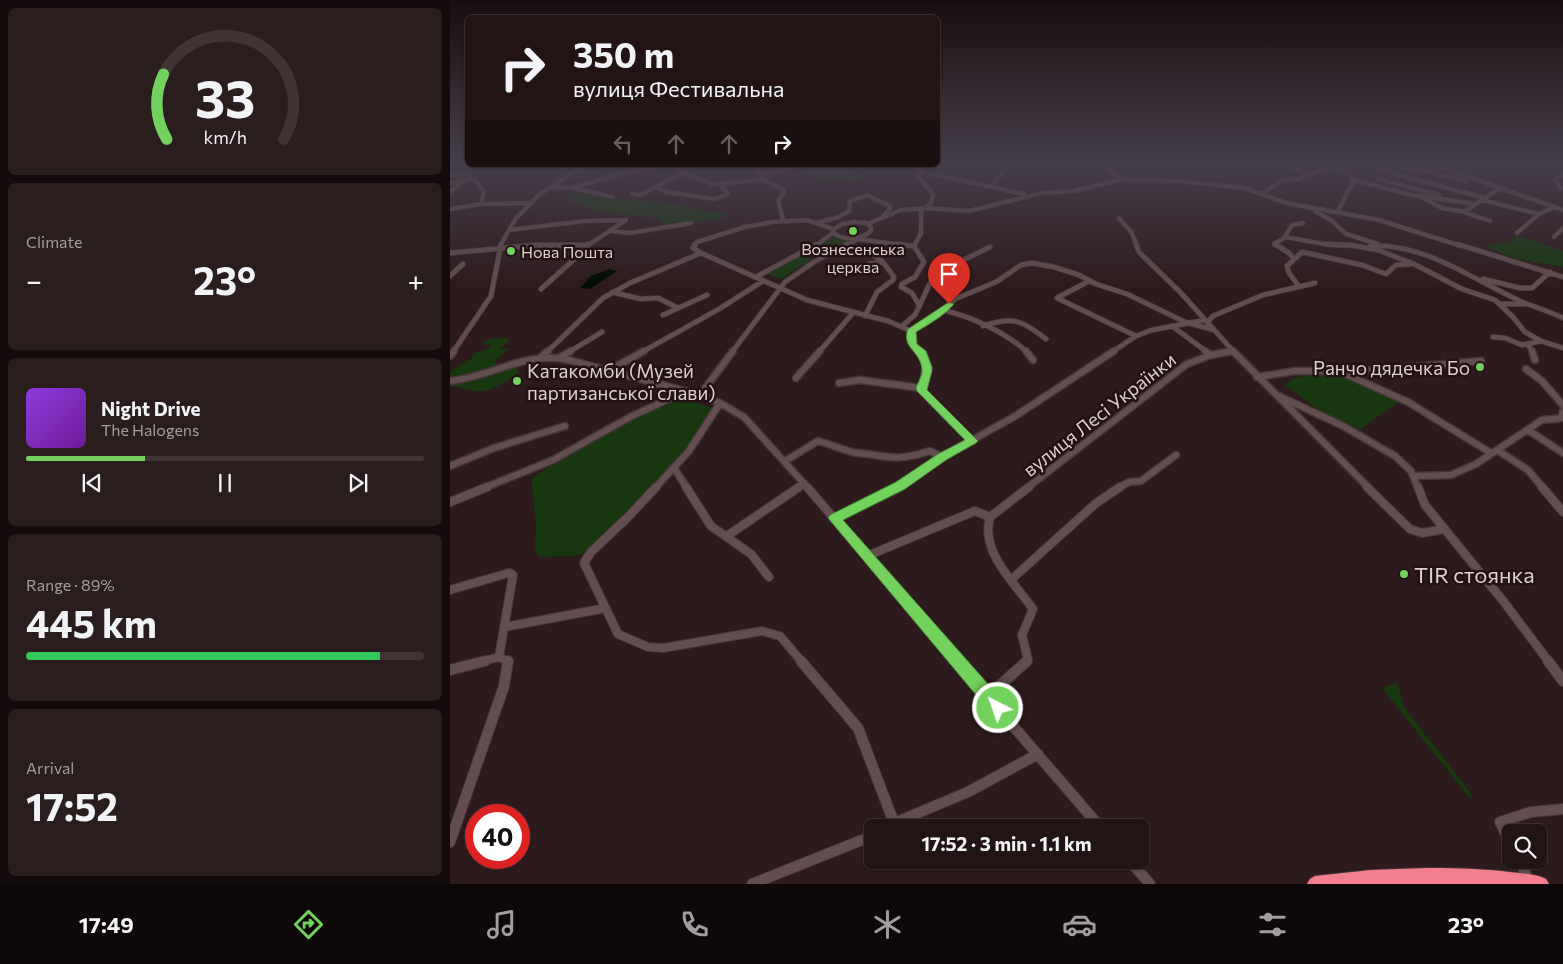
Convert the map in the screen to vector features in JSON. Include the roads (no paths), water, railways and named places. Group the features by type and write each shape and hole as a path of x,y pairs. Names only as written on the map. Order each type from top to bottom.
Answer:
{"highway":[{"path":"1315,884 1362,878 1535,883"}],"street":[{"path":"450,209 481,204 518,203"},
{"path":"450,356 491,296 499,248 509,230 530,203"},
{"path":"780,203 779,211 784,221"},
{"path":"819,224 844,215 849,211 850,203"},
{"path":"756,277 818,244 833,231 848,222 867,224 876,222 890,209 890,206 884,203"},
{"path":"914,246 918,242 922,230 924,208 929,203"},
{"path":"882,217 901,210 924,208 965,212 1000,203"},
{"path":"1290,203 1376,219 1430,234 1563,277"},
{"path":"1338,211 1342,203"},
{"path":"1433,203 1442,208 1464,212 1490,221"},
{"path":"1471,203 1476,204"},
{"path":"1499,203 1538,214"},
{"path":"1543,203 1563,210"},
{"path":"1464,212 1476,204"},
{"path":"1297,205 1325,216 1346,234 1377,245 1425,256 1490,283 1527,303 1563,318"},
{"path":"1517,233 1538,214 1554,207"},
{"path":"1119,218 1132,232 1139,252 1257,374 1257,377 1410,529 1422,533 1445,529"},
{"path":"450,253 559,244 587,245 612,231 626,220 533,225 509,230"},
{"path":"863,236 844,238 836,236 833,231 807,220 784,221 754,225 697,242 692,248 807,300 902,326 911,331"},
{"path":"612,231 630,233 691,223"},
{"path":"700,395 780,288 811,263 872,230 871,226 867,224"},
{"path":"1294,259 1289,253 1274,244 1285,237 1289,228 1296,224 1303,224"},
{"path":"1552,227 1562,229"},
{"path":"1554,237 1562,229"},
{"path":"1285,237 1330,245 1372,248 1387,253 1414,264 1462,289 1495,300 1501,304 1521,328 1541,342 1563,350"},
{"path":"858,239 914,246 918,250 924,262 915,277 902,284 901,287 912,293 919,305"},
{"path":"541,289 588,247 587,245"},
{"path":"1364,248 1377,245"},
{"path":"1377,245 1387,253"},
{"path":"902,326 913,318 931,281 939,277 951,266 990,248"},
{"path":"541,356 592,310 597,302 612,292 701,253"},
{"path":"1298,285 1287,266 1300,253 1366,266 1386,274 1396,265 1414,264"},
{"path":"865,316 875,295 894,279 883,262 872,254"},
{"path":"846,274 873,262 883,262"},
{"path":"450,276 463,264"},
{"path":"911,331 944,310 955,299 996,282 1024,264 1054,267 1078,275 1089,281 1127,294 1185,322 1214,330"},
{"path":"1490,283 1532,288 1550,272"},
{"path":"608,371 718,309 763,281"},
{"path":"1089,281 1057,298 1136,336"},
{"path":"834,518 901,486 942,457 1017,415 1136,336 1185,322 1206,321 1213,316 1263,295 1298,285 1314,283"},
{"path":"612,292 640,299 658,298 678,308"},
{"path":"663,315 707,294"},
{"path":"1501,304 1527,303"},
{"path":"944,310 1006,336 1024,349 1033,360"},
{"path":"796,378 853,313"},
{"path":"983,326 1000,320 1014,318 1022,320 1046,339"},
{"path":"1172,326 1211,355"},
{"path":"911,331 913,345 921,351 928,371 921,388"},
{"path":"560,358 602,332"},
{"path":"1493,337 1505,338 1518,345 1541,342"},
{"path":"1528,344 1534,353 1535,360"},
{"name":"вулиця Лесі Українки","path":"990,517 1187,364 1211,355 1233,350"},
{"path":"453,382 541,356 560,358 700,395 720,403 744,417 785,460 1093,819"},
{"path":"1257,377 1295,371 1416,368 1481,360"},
{"path":"1526,368 1560,398 1563,405"},
{"path":"1339,371 1408,402 1528,470 1563,512"},
{"path":"839,383 860,380 921,388 972,441"},
{"path":"450,502 544,464 630,416 686,392"},
{"path":"1274,394 1361,435 1402,461 1415,476 1421,500 1504,602 1563,681"},
{"path":"720,403 694,444 674,468 587,557 584,563 586,570 618,634 654,648 762,631 780,636 858,728 889,819"},
{"path":"1415,476 1451,475 1476,464 1546,419 1562,418 1563,411"},
{"path":"450,466 494,448 565,426"},
{"path":"1528,430 1563,453"},
{"path":"785,460 818,441 835,445 854,453 865,453 887,458 906,458 930,451 942,457"},
{"path":"1012,579 1095,504 1119,487 1129,482 1141,481 1176,455"},
{"path":"674,468 711,526 751,554 769,577"},
{"path":"727,536 804,483"},
{"path":"867,556 974,511 990,517 987,537 995,555 1033,609 1022,635 1028,660 988,696"},
{"path":"450,590 510,573 512,575 499,657"},
{"path":"505,627 606,608"},
{"path":"450,670 499,657 509,661 504,686 450,842"},
{"path":"906,819 942,804 1006,773 1038,754"},
{"path":"1502,826 1500,822 1512,816 1534,810 1563,810"},
{"path":"752,884 864,839"},
{"path":"1137,869 1150,884"},
{"path":"1525,869 1535,883"}],"place":[{"name":"Вознесенська церква","path":"853,231"},
{"name":"Нова Пошта","path":"511,251"},
{"name":"Ранчо дядечка Бо","path":"1480,367"},
{"name":"Катакомби (Музей партизанської слави)","path":"517,381"},
{"name":"TIR стоянка","path":"1404,574"}]}
